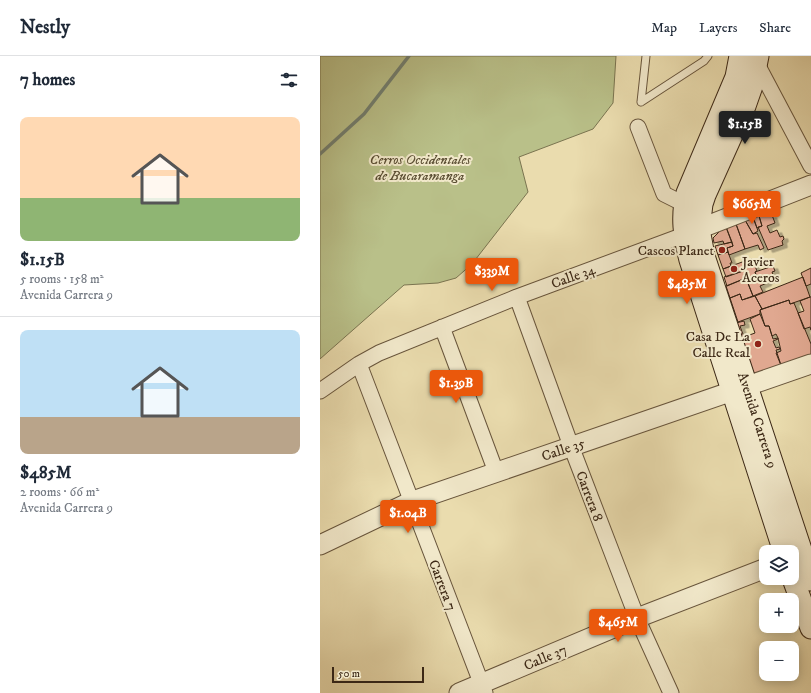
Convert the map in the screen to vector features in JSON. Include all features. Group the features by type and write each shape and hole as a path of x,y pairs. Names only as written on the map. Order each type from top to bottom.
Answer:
{"main road":[{"name":"Avenida Carrera 9","path":"752,59 736,77 691,183 684,204 683,217 704,256 740,389 795,545"},
{"name":"Avenida Carrera 9","path":"692,232 700,215 705,195 745,106 752,86 752,59"},
{"name":"Avenida Carrera 9","path":"799,556 811,580"},
{"path":"795,585 811,628"}],"street":[{"path":"752,59 811,166"},
{"path":"638,127 664,194 684,204"},
{"name":"Calle 34","path":"320,391 359,364 379,353 517,297 692,232 811,185"},
{"name":"Carrera 8","path":"517,297 571,446 637,618 671,693"},
{"path":"442,327 496,472"},
{"name":"Carrera 7","path":"359,364 410,502 482,688"},
{"name":"Calle 35","path":"320,545 410,502 811,364"},
{"name":"Calle 37","path":"459,693 482,688 637,618 759,571"}],"lane":[{"path":"646,56 641,102 704,61 708,56"}],"green space":[{"name":"Cerros Occidentales de Bucaramanga","path":"320,56 616,56 613,103 593,129 519,157 528,192 472,264 456,278 438,283 404,285 320,359"}],"building":[{"path":"767,213 769,216 772,215 775,223 767,226 770,233 777,230 780,237 783,236 784,239 782,241 783,245 768,250 758,227 762,226 759,216"},
{"path":"759,216 762,226 757,228 753,217"},
{"path":"753,217 758,231 753,234 745,220"},
{"path":"745,220 753,234 757,233 764,248 760,250 758,245 745,249 736,224"},
{"path":"736,224 745,249 729,255 727,248 733,246 726,227"},
{"path":"726,227 732,242 724,244 723,241 714,243 713,238"},
{"name":"Cascos Planet","path":"732,242 733,246 727,248 728,252 718,255 715,246"},
{"path":"728,252 732,263 730,263 731,266 723,269 718,255"},
{"path":"752,259 757,271 755,272 757,277 747,281 746,278 727,286 724,277 746,270 745,267 747,266 745,261"},
{"name":"Javier Aceros","path":"745,261 747,266 745,267 746,270 726,277 723,269"},
{"path":"773,266 775,271 772,272 775,279 767,281 767,283 760,286 763,292 753,296 747,281 757,277 755,272"},
{"path":"811,268 811,284 806,286 801,273"},
{"path":"803,277 810,297 790,304 789,300 762,309 755,296"},
{"path":"746,278 753,296 742,300 740,294 730,298 726,286"},
{"path":"740,294 742,300 755,296 762,309 760,310 760,314 738,322 730,298"},
{"path":"810,297 811,330 810,327 804,329 798,313 804,311 800,301"},
{"path":"789,300 790,304 794,303 811,344 811,358 782,368 776,353 781,351 778,338 776,334 772,336 769,326 765,326 760,310"},
{"name":"Casa De La Calle Real","path":"760,314 765,326 769,326 773,339 778,338 773,341 776,348 779,347 780,349 776,350 782,368 753,379 736,323 744,321 745,325 740,326 744,337 755,333 750,319"}],"waterway":[{"path":"320,154 364,114 409,56"}],"place":[{"name":"Cascos Planet","path":"722,250"},
{"name":"Javier Aceros","path":"734,269"},
{"name":"Casa De La Calle Real","path":"758,344"}]}
